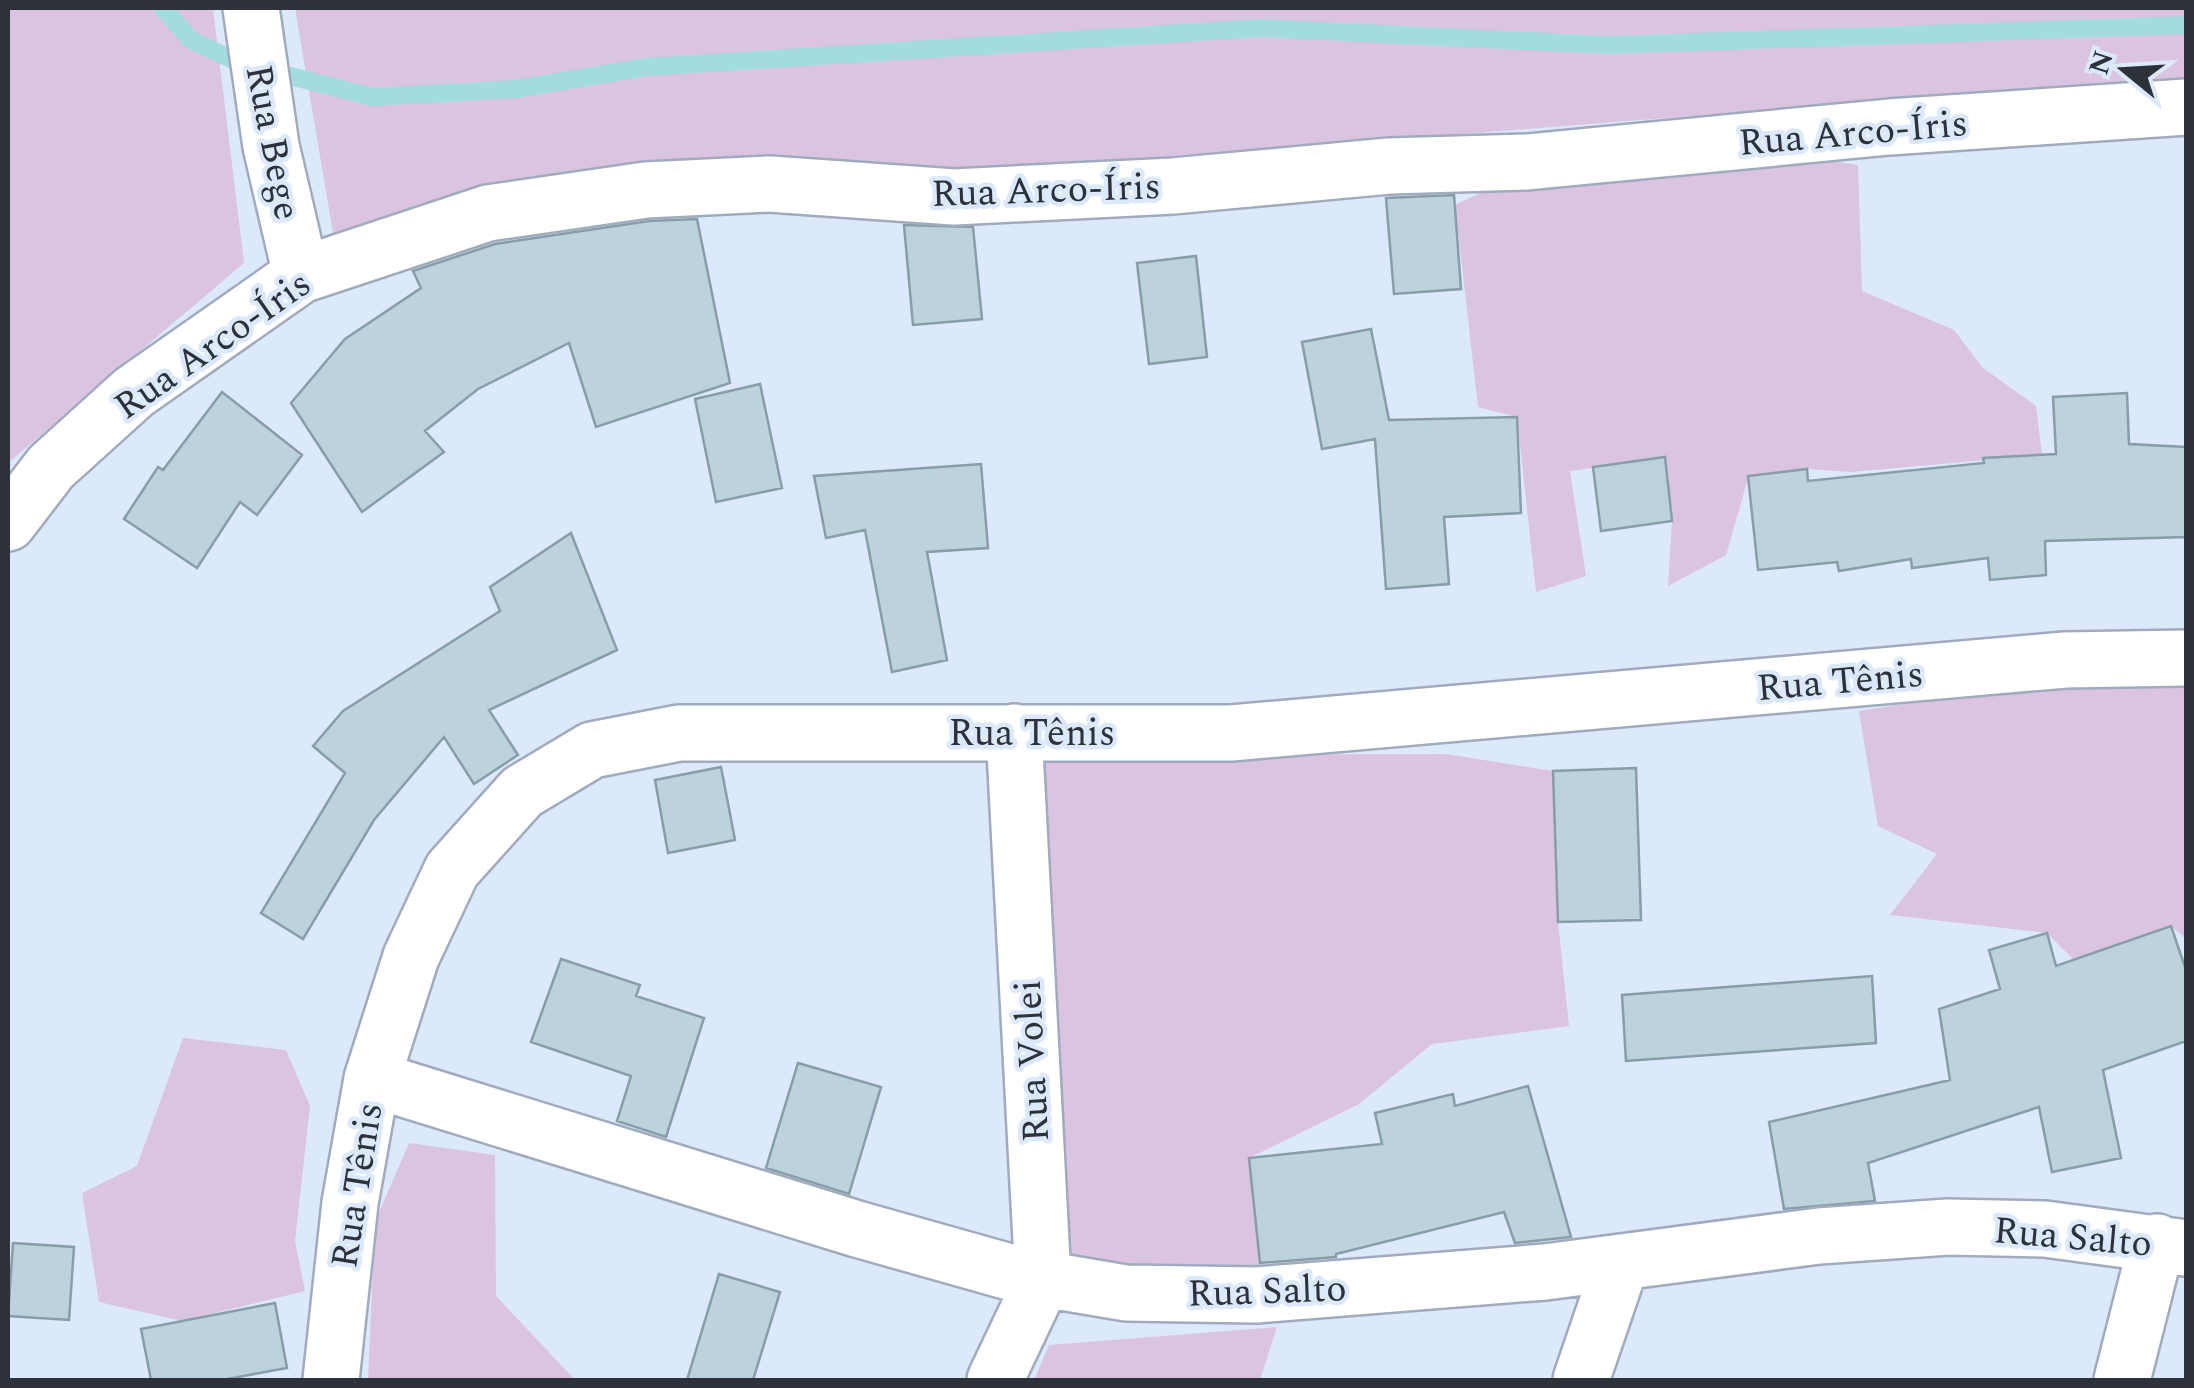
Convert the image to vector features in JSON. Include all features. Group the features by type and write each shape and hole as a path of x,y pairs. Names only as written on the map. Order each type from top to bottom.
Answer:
{"street":[{"name":"Rua Bege","path":"252,16 266,112 301,275"},
{"name":"Rua Arco-Íris","path":"8,523 51,467 134,392 301,275 488,213 646,190 770,184 954,197 1133,188 1389,166 1527,162 1889,127 2186,107"},
{"name":"Rua Tênis","path":"331,1380 350,1203 372,1080 411,956 452,870 522,792 592,750 679,732 1231,733 2064,660 2186,658"},
{"name":"Rua Volei","path":"995,1380 1042,1279 1014,732"},
{"name":"Rua Salto","path":"372,1080 856,1229 1042,1279 1126,1293 1256,1295 1621,1263 1820,1236 1948,1227 2044,1230 2172,1245"},
{"path":"2122,1380 2172,1245"},
{"path":"1580,1380 1621,1263"}],"shaded area":[{"path":"8,8 213,8 244,263 8,463"},
{"path":"295,8 2186,8 2186,77 956,174 333,233"},
{"path":"1769,152 1858,165 1862,291 1954,330 1983,368 2036,406 2042,455 1851,472 1807,469 1749,475 1726,555 1668,586 1672,521 1665,458 1570,471 1586,576 1536,592 1517,417 1478,407 1455,205 1506,181"},
{"path":"2014,687 2186,687 2186,939 2171,926 2077,963 2047,933 1890,915 1937,854 1878,826 1859,711"},
{"path":"1446,754 1553,771 1558,922 1569,1026 1432,1044 1359,1104 1249,1158 1261,1275 1063,1266 1032,755"},
{"path":"183,1038 286,1050 310,1106 295,1241 305,1291 182,1321 99,1302 82,1193 137,1166"},
{"path":"409,1143 495,1155 496,1296 575,1380 368,1380 375,1222"},
{"path":"1277,1327 1260,1380 1034,1380 1049,1345"}],"building":[{"path":"1454,195 1461,289 1394,294 1386,198"},
{"path":"697,219 730,383 596,427 569,343 478,389 425,431 444,452 362,512 291,403 345,339 421,288 413,271 495,244 649,221"},
{"path":"904,225 973,227 982,319 913,325"},
{"path":"1196,256 1207,357 1149,364 1137,263"},
{"path":"1371,329 1389,420 1517,417 1521,513 1444,517 1449,584 1386,589 1375,439 1322,449 1302,342"},
{"path":"760,384 782,488 716,502 695,399"},
{"path":"222,392 302,455 257,515 240,502 197,568 124,519 158,467 163,470"},
{"path":"2127,393 2129,444 2186,447 2186,537 2045,541 2046,575 1990,580 1988,558 1912,568 1911,559 1839,571 1837,562 1758,570 1748,476 1807,469 1808,481 1984,463 1983,458 2056,454 2053,397"},
{"path":"1665,457 1672,521 1601,531 1593,467"},
{"path":"981,464 988,548 927,552 947,660 892,672 865,530 826,538 814,476"},
{"path":"571,533 617,650 489,710 518,755 474,784 444,737 374,820 303,939 261,913 345,773 313,746 343,711 500,611 490,587"},
{"path":"721,767 735,840 668,853 655,780"},
{"path":"1636,768 1641,920 1558,922 1553,771"},
{"path":"2171,926 2186,970 2186,1041 2103,1070 2121,1158 2052,1172 2039,1107 1868,1163 1875,1201 1784,1209 1769,1122 1950,1080 1939,1009 2000,989 1989,950 2047,933 2056,966"},
{"path":"561,959 640,985 636,996 704,1018 666,1137 617,1121 631,1076 531,1042"},
{"path":"1872,976 1876,1043 1626,1061 1622,995"},
{"path":"798,1063 881,1087 849,1194 766,1168"},
{"path":"1528,1086 1571,1237 1515,1243 1504,1212 1336,1257 1260,1263 1249,1158 1382,1144 1375,1113 1453,1094 1455,1106"},
{"path":"13,1243 74,1247 69,1320 8,1316"},
{"path":"719,1274 780,1292 753,1380 687,1380"},
{"path":"275,1303 287,1368 222,1380 151,1380 141,1329"}],"waterway":[{"path":"163,8 191,40 240,63 372,97 515,89 646,67 1260,28 1609,45 2186,25"}]}
